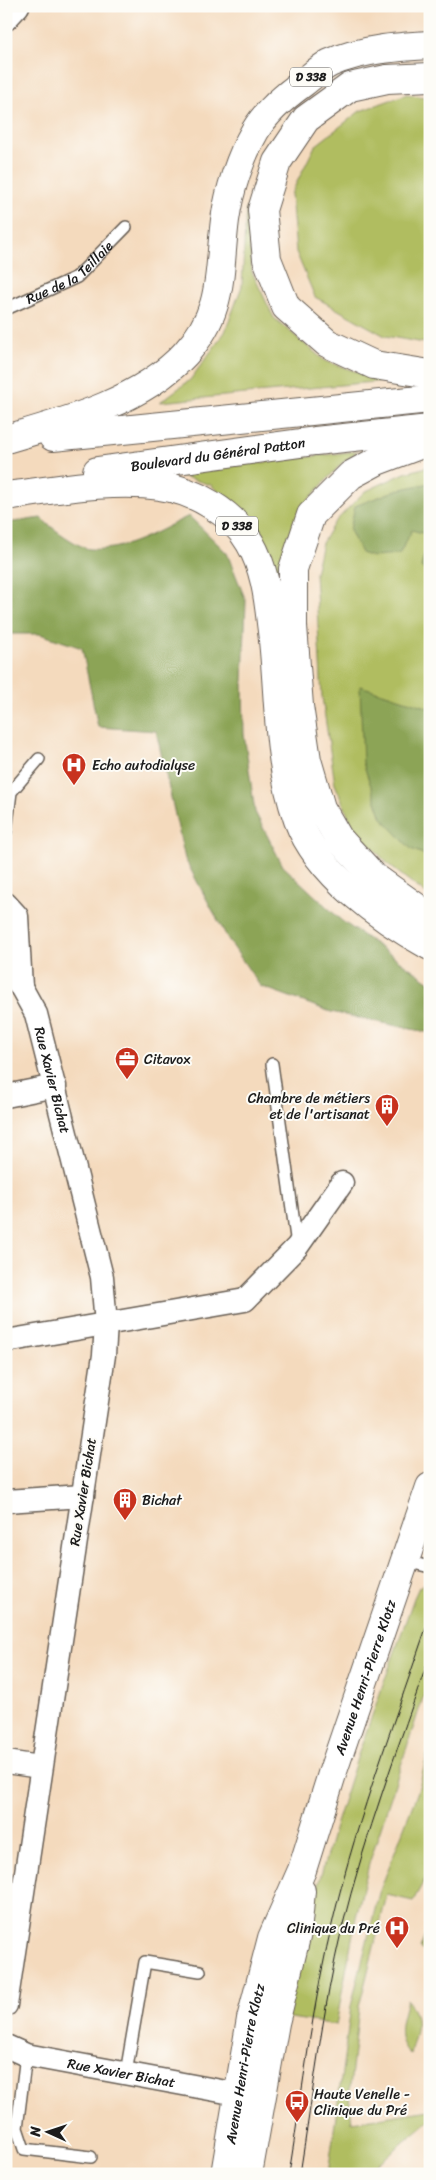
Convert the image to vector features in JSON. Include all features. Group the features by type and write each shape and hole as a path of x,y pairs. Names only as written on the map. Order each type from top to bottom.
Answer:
{"main road":[{"name":"D 338","path":"6,439 74,420 151,383 185,354 208,322 220,290 225,219 236,173 255,130 279,102 329,64 364,52 395,47 430,45"},
{"name":"D 338","path":"430,77 387,78 350,87 306,119 277,162 262,210 267,259 286,307 327,343 335,347 374,365 430,374"},
{"path":"6,443 430,399"},
{"name":"Boulevard du Général Patton","path":"6,483 315,441 430,429"},
{"path":"430,441 378,461 351,475 311,515 293,569 293,626 299,706 308,760 321,808 339,838 374,877 430,917"},
{"name":"D 338","path":"6,496 69,488 127,484 161,486 182,491 199,499 217,509 235,524 250,542 268,591 283,761 299,822 316,852 350,889 374,910 405,932 430,946"},
{"name":"Avenue Henri-Pierre Klotz","path":"225,2174 251,2020 272,1938 302,1870 332,1774 417,1564 430,1487"},
{"name":"Avenue Henri-Pierre Klotz","path":"248,2174 275,2023 297,1933 302,1870"}],"street":[{"path":"6,19 18,6"},
{"name":"Rue Xavier Bichat","path":"6,904 17,916 14,979 36,1014 102,1276 106,1324 104,1355 40,1767 6,2005"},
{"path":"6,1096 55,1086"},
{"path":"6,1342 245,1300 297,1247 342,1183"},
{"path":"6,1501 83,1496"},
{"path":"6,1762 40,1767"},
{"name":"Rue Xavier Bichat","path":"6,2046 26,2055 237,2094"}],"lane":[{"name":"Rue de la Teillaie","path":"6,309 76,277 126,226"},
{"path":"6,832 11,792 39,759"},
{"path":"272,1064 297,1247"},
{"path":"126,2072 145,1962 200,1971"},
{"path":"26,2055 17,2128 24,2149 91,2157"}],"green space":[{"path":"407,94 430,98 430,344 385,336 315,297 296,252 291,194 315,146 360,111"},
{"path":"246,207 252,272 274,318 325,361 384,381 160,402 190,380 225,332 242,286"},
{"path":"358,451 342,463 301,508 283,624 276,571 258,527 211,485 172,473"},
{"path":"430,466 430,897 390,866 353,827 335,784 322,697 315,573 322,543 334,523 364,492 405,473"},
{"path":"430,483 430,574 421,567 427,544 426,534 412,530 399,555 373,557 361,553 350,530 355,506 397,490"},
{"path":"189,516 227,553 246,601 243,681 244,734 255,812 283,866 342,921 430,982 430,1033 331,1012 260,986 228,939 185,859 156,731 98,727 82,648 40,634 6,634 6,523 41,518 57,531 85,548 103,549 129,544"},
{"path":"360,686 430,708 430,857 411,849 382,818 363,763"},
{"path":"430,1581 430,1676 369,1864 356,1917 336,2025 284,2017 302,1941 358,1755 414,1598 419,1587"},
{"path":"430,1745 430,1768 424,1797 430,1798 430,1870 413,1901 387,1895 359,2007 349,2096 352,2122 430,2110 430,2120 366,2174 328,2174 351,2006 379,1893 418,1791"},
{"path":"430,1922 430,1944 424,1951 420,1949"},
{"path":"407,2000 415,2013 416,2020 416,2032 410,2054 405,2048 401,2035"}],"tram line":[{"path":"289,2174 314,2012 334,1916 354,1840 430,1616"},
{"path":"300,2174 324,2019 342,1928 372,1824 430,1655"}],"place":[{"name":"Echo autodialyse","path":"74,786"},
{"name":"Citavox","path":"127,1080"},
{"name":"Chambre de métiers et de l'artisanat","path":"387,1127"},
{"name":"Bichat","path":"125,1521"},
{"name":"Clinique du Pré","path":"397,1949"},
{"name":"Haute Venelle - Clinique du Pré","path":"297,2123"}]}
